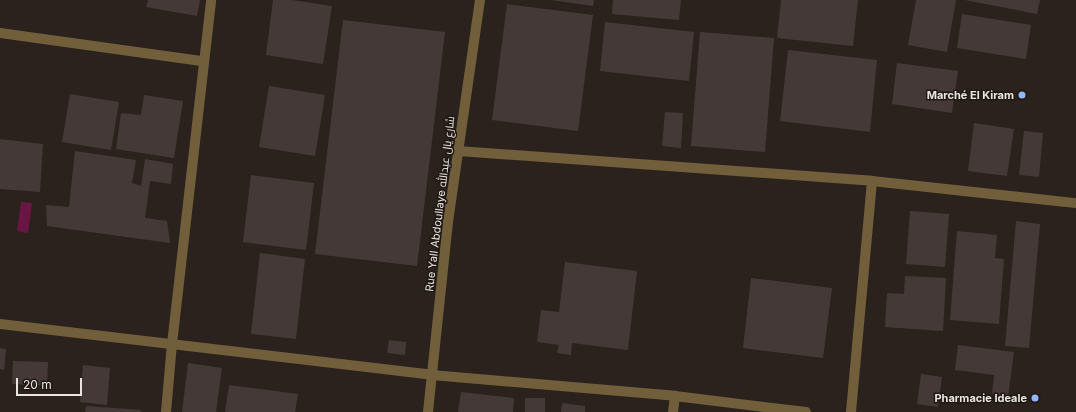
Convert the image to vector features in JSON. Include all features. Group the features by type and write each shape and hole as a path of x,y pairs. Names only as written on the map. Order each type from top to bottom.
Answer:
{"street":[{"path":"166,412 172,344 210,0"},
{"name":"Rue Yall Abdoullaye شارع يال عبدالله","path":"428,412 448,222 480,0"},
{"path":"0,33 203,61"},
{"path":"458,151 872,181 1076,203"},
{"path":"851,412 872,181"},
{"path":"0,324 432,375 675,396 806,412"},
{"path":"673,412 675,396"}],"shaded area":[{"path":"21,202 32,203 28,233 17,231"}],"building":[{"path":"148,0 200,0 197,16 146,7"},
{"path":"273,0 292,0 332,6 323,64 266,55"},
{"path":"551,0 594,0 593,6"},
{"path":"613,0 681,0 679,20 612,14"},
{"path":"781,0 858,0 853,46 777,38"},
{"path":"916,0 956,0 947,52 908,45"},
{"path":"965,0 1040,0 1037,14"},
{"path":"507,4 593,15 578,131 492,120"},
{"path":"962,14 1031,25 1026,59 957,48"},
{"path":"343,20 445,32 417,266 315,254"},
{"path":"605,22 694,32 689,81 600,71"},
{"path":"700,32 774,38 765,152 691,146"},
{"path":"788,50 877,60 870,132 780,121"},
{"path":"897,63 958,71 952,113 892,104"},
{"path":"269,86 325,95 315,156 259,147"},
{"path":"70,94 119,102 111,150 62,142"},
{"path":"144,95 183,101 174,158 116,149 121,113 141,115"},
{"path":"665,112 683,113 681,148 662,146"},
{"path":"974,123 1014,129 1007,176 968,171"},
{"path":"1024,131 1043,133 1039,177 1019,175"},
{"path":"0,139 43,144 40,192 0,189"},
{"path":"75,151 136,160 132,183 141,186 145,159 173,164 171,184 150,181 145,218 167,221 170,243 47,226 46,205 69,207"},
{"path":"251,175 314,183 306,250 243,242"},
{"path":"910,211 949,214 945,267 906,264"},
{"path":"1016,221 1040,224 1029,348 1005,346"},
{"path":"957,231 997,235 995,258 1004,259 999,324 950,320"},
{"path":"260,253 305,259 296,339 251,334"},
{"path":"565,262 637,271 628,350 572,343 571,355 557,353 559,345 537,342 541,310 559,312"},
{"path":"905,276 946,278 943,331 885,327 887,293 904,294"},
{"path":"751,278 832,288 823,358 743,348"},
{"path":"389,340 406,342 405,355 387,353"},
{"path":"958,345 1014,352 1008,397 992,394 994,375 955,370"},
{"path":"0,348 6,349 4,370 0,369"},
{"path":"13,361 48,362 47,386 12,384"},
{"path":"188,363 222,368 216,412 182,412"},
{"path":"83,365 110,368 107,405 80,402"},
{"path":"921,374 942,377 938,407 917,404"},
{"path":"229,385 298,394 295,412 225,412"},
{"path":"461,392 514,398 513,412 458,412"},
{"path":"525,398 545,398 545,412 525,412"},
{"path":"562,403 585,406 585,412 561,412"},
{"path":"86,406 141,410 141,412 85,412"}],"place":[{"name":"Marché El Kiram","path":"1022,95"},
{"name":"Pharmacie Ideale","path":"1035,398"}]}
